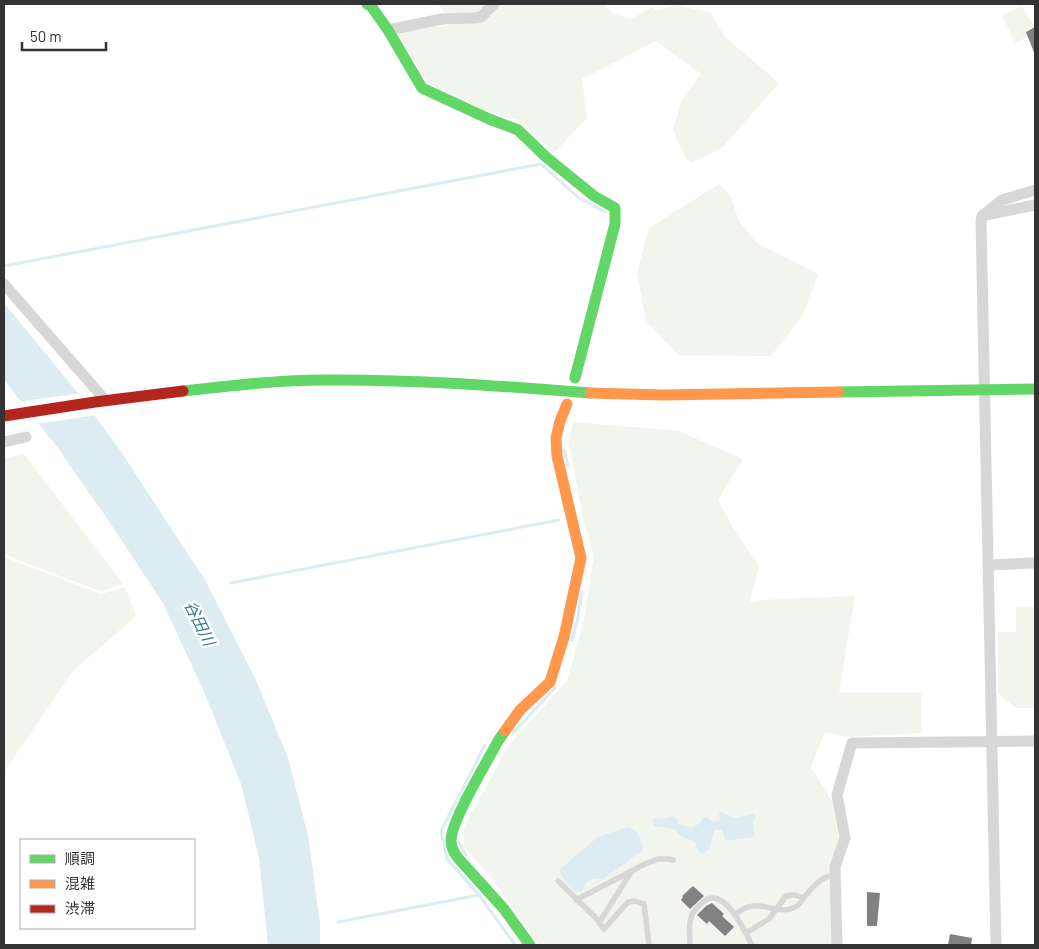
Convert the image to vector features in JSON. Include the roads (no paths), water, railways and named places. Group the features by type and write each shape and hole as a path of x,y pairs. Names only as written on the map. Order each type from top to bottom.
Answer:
{"street":[{"path":"367,4 371,6 388,30 422,88 518,130 546,157 594,196 615,208 614,228 608,246 589,331 575,378"},
{"path":"388,30 442,19 480,17 494,4"},
{"path":"982,216 1002,200 1035,190"},
{"path":"982,216 1035,205"},
{"path":"982,216 996,945"},
{"path":"4,284 100,401"},
{"path":"4,416 100,401 219,387 322,380 462,383 594,393 663,395 1035,389"},
{"path":"530,945 504,909 458,858 453,851 451,840 456,821 498,741 520,710 550,682 564,637 580,558 557,456 556,438 567,404"},
{"path":"4,442 26,437"},
{"path":"989,565 1035,563"},
{"path":"837,945 835,867 844,838 837,794 852,742 1035,741"}],"lane":[{"path":"576,900 658,859 669,858 673,860"},
{"path":"599,923 632,871"},
{"path":"734,915 745,907 755,905 776,909 797,906 822,879 828,876 835,876"},
{"path":"558,881 604,929 628,902 635,901 644,904 649,945"},
{"path":"746,933 769,919 786,896 795,895 804,898"},
{"path":"690,945 691,917 707,899 714,898 720,901 734,915 752,945"}],"water":[{"name":"谷田川","path":"4,303 73,387 120,450 205,580 256,680 288,758 308,835 320,924 320,945 268,945 259,858 241,784 205,694 163,603 57,447 4,380"},
{"path":"719,812 734,818 753,814 756,817 753,823 755,835 753,837 726,841 722,830 714,830 710,849 702,854 698,851 695,842 679,835 674,829 654,826 652,822 654,818 664,819 672,816 679,821 677,823 691,828 699,824 704,817 713,822 720,821"},
{"path":"628,827 635,830 639,836 643,850 603,879 592,879 586,883 582,891 575,892 563,878 560,869 598,837"}],"waterway":[{"path":"4,266 541,164 579,198 605,212"},
{"path":"564,450 568,466"},
{"path":"231,583 559,520"},
{"path":"572,640 582,592"},
{"path":"513,733 555,688"},
{"path":"485,745 441,831 447,859 479,895 515,945"},
{"path":"459,842 466,855"},
{"path":"338,922 479,895"}]}
